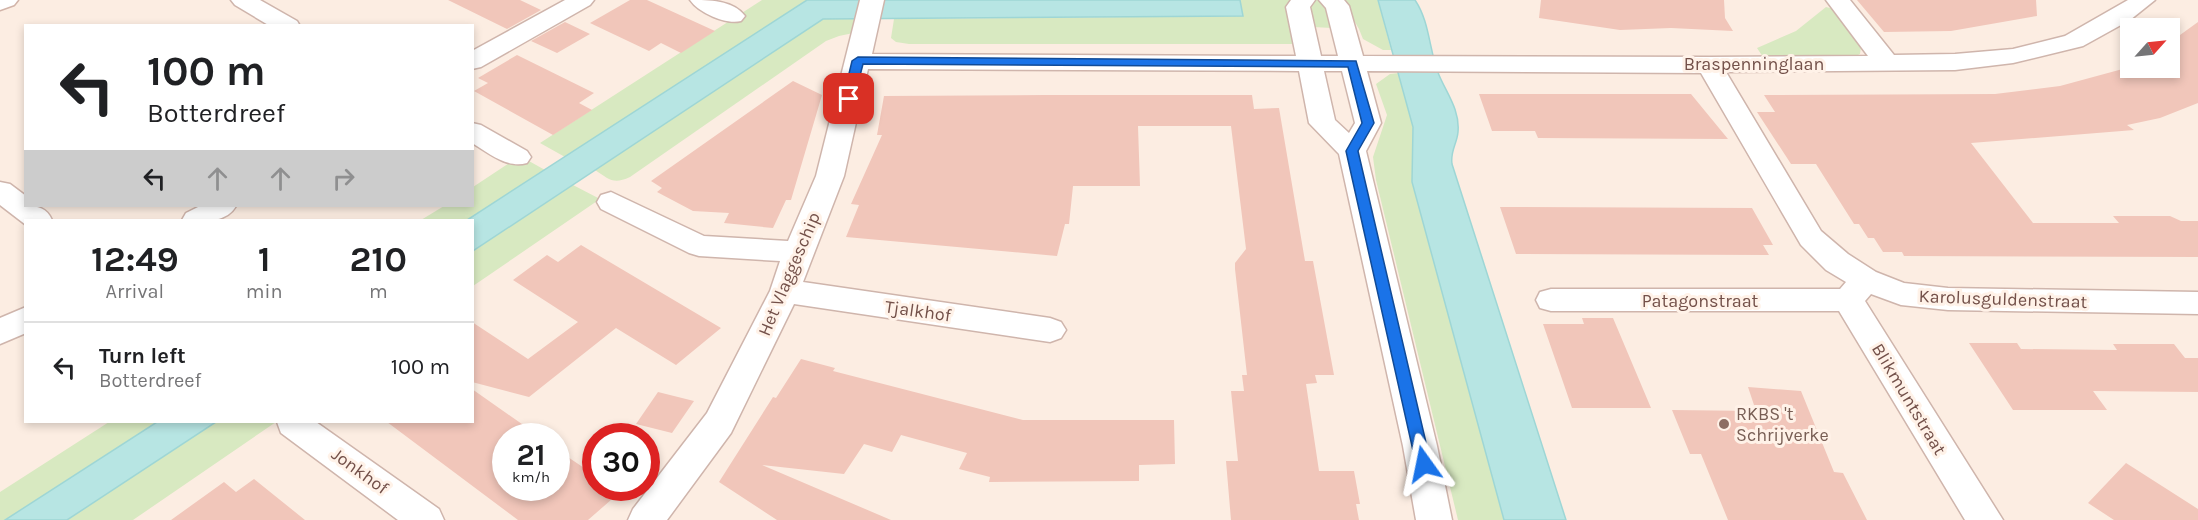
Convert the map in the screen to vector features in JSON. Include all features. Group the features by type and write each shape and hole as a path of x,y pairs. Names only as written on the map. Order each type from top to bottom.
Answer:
{"street":[{"path":"0,2 5,0"},
{"path":"243,0 285,24"},
{"path":"474,61 582,0"},
{"path":"702,0 733,16"},
{"name":"Het Vlaggeschip","path":"646,520 719,423 785,291 798,252 830,176 872,0"},
{"path":"1303,0 1298,7 1322,123 1352,151 1420,446 1434,520"},
{"path":"1331,0 1337,6 1368,123 1352,151"},
{"path":"1838,0 1886,62"},
{"name":"Braspenninglaan","path":"860,52 1308,64 1437,62 1709,65 1955,62 2013,56 2074,40 2122,15 2143,0"},
{"name":"Karolusguldenstraat","path":"1709,65 1811,238 1837,262 1857,290 1948,299 2198,303"},
{"path":"474,132 517,157"},
{"path":"0,191 37,219"},
{"path":"611,202 699,246 798,252"},
{"path":"198,219 220,207"},
{"name":"Patagonstraat","path":"1551,300 1857,290"},
{"name":"Blikmuntstraat","path":"1857,290 1959,482 1985,520"},
{"name":"Tjalkhof","path":"785,291 1050,330"},
{"path":"0,332 24,319"},
{"name":"Jonkhof","path":"293,423 426,520"}],"green space":[{"path":"762,0 807,0 565,157 540,143"},
{"path":"1240,0 1290,0 1300,44 909,44 896,42 891,38 894,19 1243,16"},
{"path":"1309,0 1324,0 1332,28 1313,27"},
{"path":"1342,0 1378,0 1391,50 1383,50 1363,39"},
{"path":"1826,7 1834,9 1861,47 1860,54 1854,57 1763,57 1757,48 1796,31"},
{"path":"823,19 865,19 863,31 826,41 630,177 615,181 595,170"},
{"path":"1399,73 1413,127 1412,182 1504,520 1458,520 1376,180 1373,157 1387,115 1376,84 1390,74"},
{"path":"520,156 545,170 469,219 423,219 442,207 474,207 474,186"},
{"path":"573,185 600,199 474,285 474,250"},
{"path":"107,423 155,423 5,520 0,520 0,492"},
{"path":"214,423 275,423 133,520 67,520"}],"water":[{"path":"807,0 1240,0 1243,16 823,19 474,250 474,219 469,219"},
{"path":"1378,0 1415,0 1424,18 1439,75 1457,116 1458,132 1452,164 1566,520 1504,520 1412,182 1413,127"},
{"path":"155,423 214,423 67,520 5,520"}],"building":[{"path":"448,0 520,0 541,10 507,29"},
{"path":"630,0 647,0 715,31 681,53 661,43 649,51 590,23"},
{"path":"1541,0 1724,0 1725,18 1733,31 1671,28 1620,30 1539,18"},
{"path":"1857,0 2036,0 2037,16 1951,31 1884,32"},
{"path":"565,22 590,34 557,53 531,41"},
{"path":"2198,22 2198,103 2160,118 2127,125 2134,130 1971,143 2033,223 2119,223 2113,216 2170,216 2181,221 2198,221 2198,257 1904,256 1902,252 1883,252 1874,238 1868,238 1859,224 1854,224 1816,164 1791,164 1757,112 1775,112 1764,95 1995,94 2060,86 2120,70 2120,78 2180,78 2180,35"},
{"path":"517,55 594,93 579,103 592,110 553,135 474,91 488,83 478,78"},
{"path":"793,81 822,95 791,200 786,200 773,228 724,223 729,213 693,211 657,192 662,188 651,181"},
{"path":"1479,94 1691,94 1728,139 1538,138 1535,131 1492,131"},
{"path":"1252,95 1254,109 1279,108 1305,261 1313,261 1334,375 1315,375 1317,383 1306,384 1319,471 1354,471 1360,504 1356,504 1359,520 1231,520 1226,461 1238,461 1231,391 1244,391 1242,375 1247,375 1235,269 1235,263 1246,249 1231,126 1138,126 1140,186 1073,186 1069,224 1065,224 1057,256 846,237 859,205 851,204 882,135 877,135 884,96"},
{"path":"1500,207 1752,208 1773,245 1763,245 1769,255 1516,254"},
{"path":"581,245 721,328 676,365 616,328 529,397 474,383 474,323 528,359 578,322 513,280 547,255 558,262"},
{"path":"1582,318 1613,318 1651,408 1572,408 1543,324 1584,324"},
{"path":"1969,343 2017,343 2021,349 2117,350 2113,344 2174,344 2185,358 2198,358 2198,392 2093,391 2107,410 2013,410"},
{"path":"801,359 835,368 833,371 1023,420 1174,420 1175,464 1139,465 1139,481 989,482 990,477 959,469 967,453 901,435 892,452 864,444 844,474 762,465 891,520 777,520 719,482 773,397 776,398"},
{"path":"1748,387 1801,391 1834,472 1843,473 1867,520 1728,520 1701,454 1690,454 1672,410 1756,411"},
{"path":"474,390 520,423 492,423 492,501 388,423 474,423"},
{"path":"658,392 694,401 672,433 660,430 660,423 637,423"},
{"path":"570,458 582,467 582,501 610,501 588,520 518,520 493,501 570,501"},
{"path":"2126,463 2198,509 2198,520 2114,520 2088,503"},
{"path":"254,479 305,520 171,520 224,482 236,492"}],"place":[{"name":"RKBS 't Schrijverke","path":"1724,424"}],"route":[{"path":"849,99 858,61 1352,64 1368,123 1352,151 1424,464"}]}
